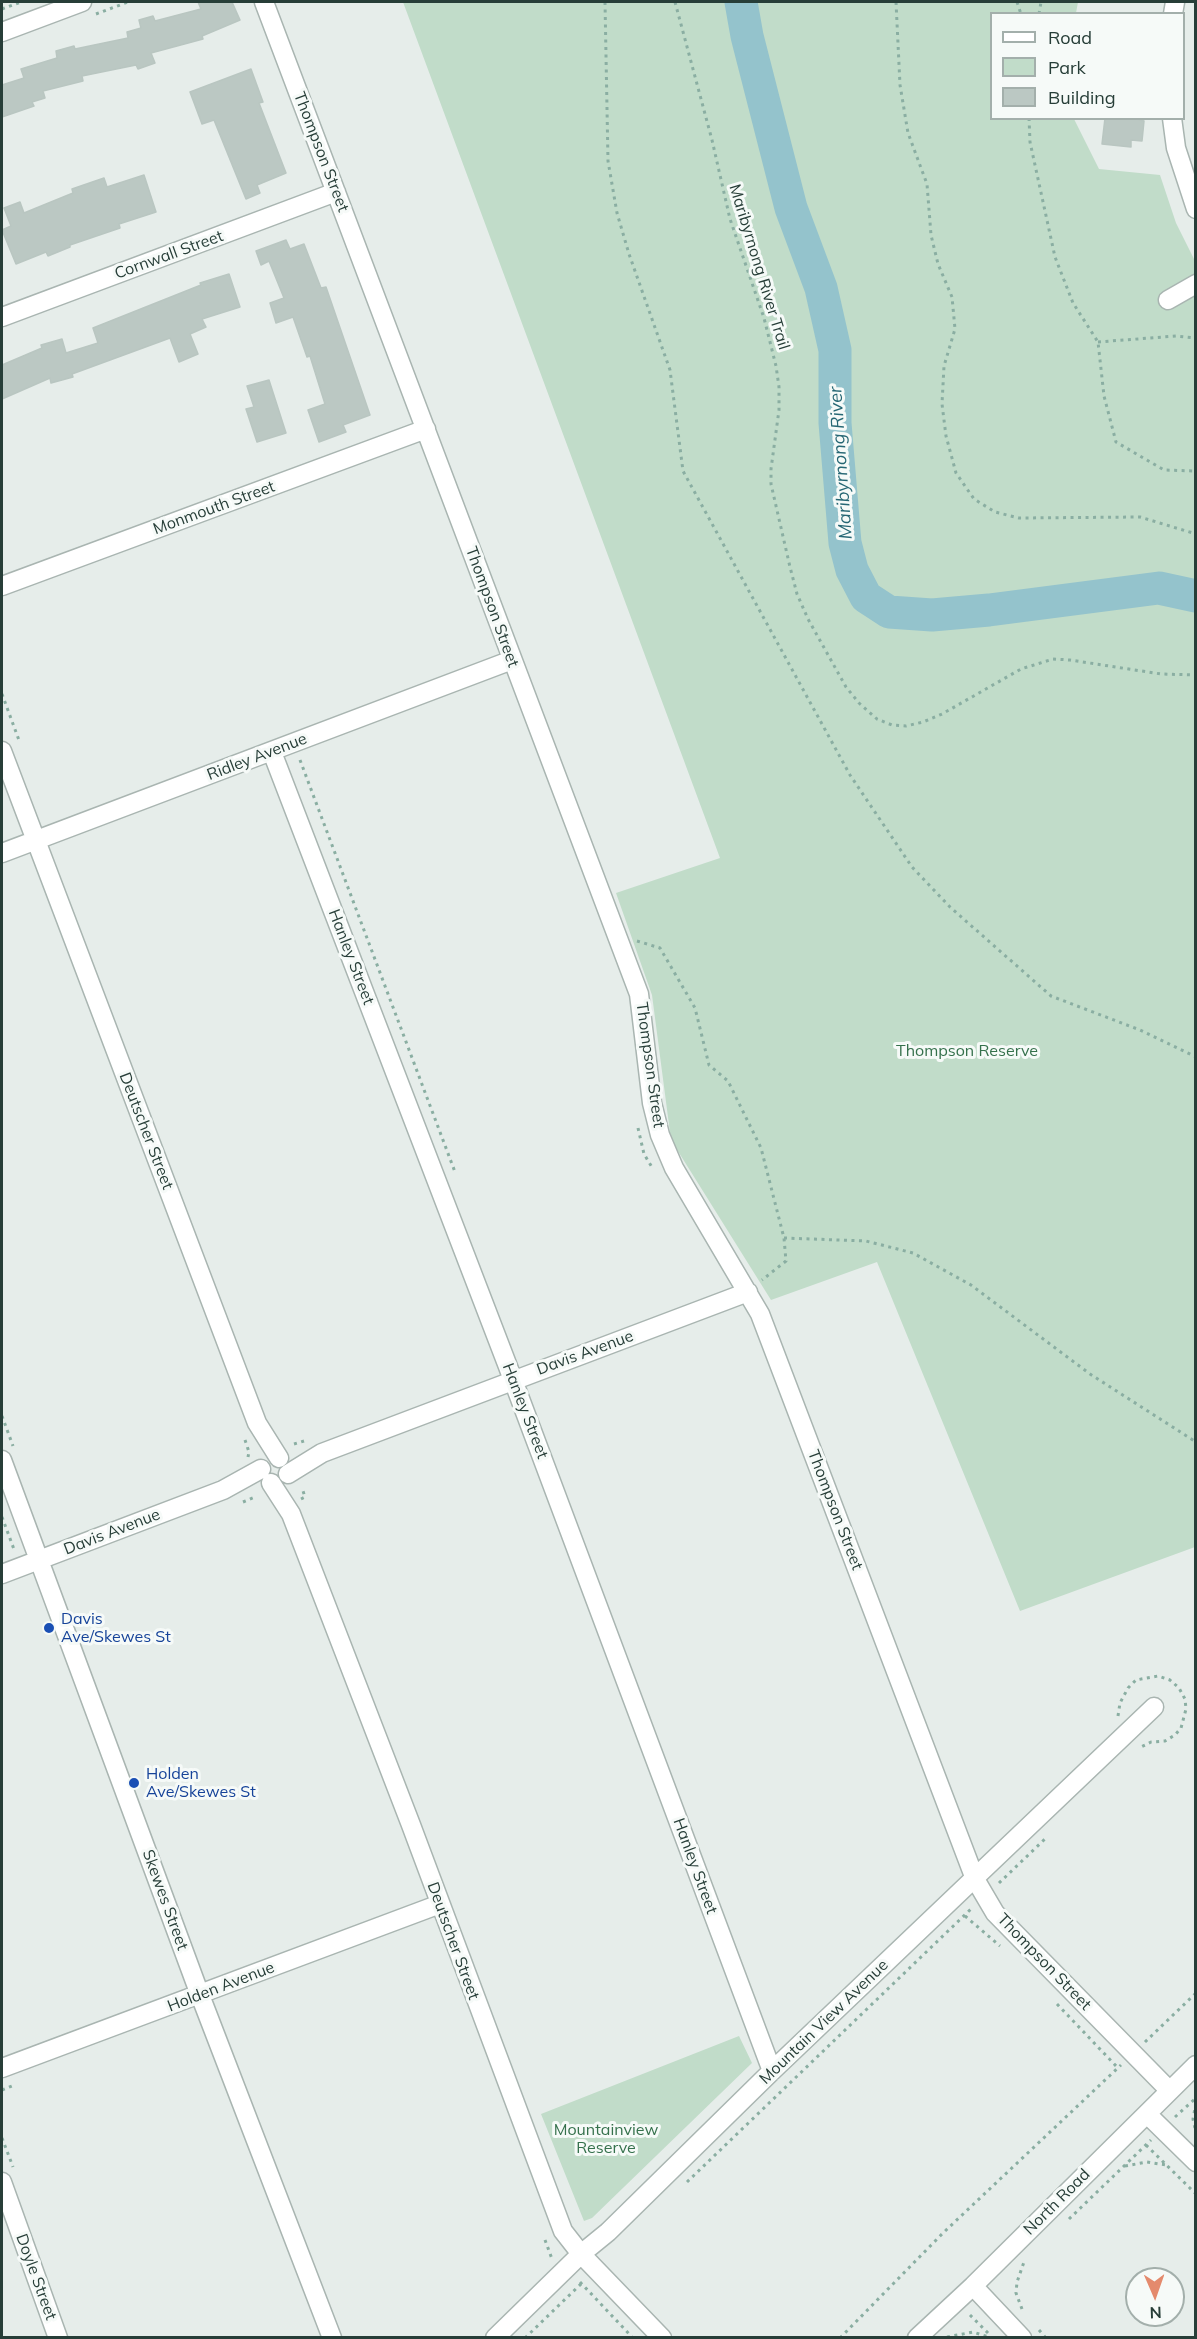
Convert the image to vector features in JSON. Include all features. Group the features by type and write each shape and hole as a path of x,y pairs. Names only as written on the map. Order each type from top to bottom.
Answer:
{"street":[{"path":"2,32 82,2"},
{"name":"Thompson Street","path":"264,2 639,994 652,1103 660,1135 674,1168 760,1314 975,1879 995,1913 1169,2090"},
{"path":"1172,120 1176,148 1196,209"},
{"name":"Cornwall Street","path":"2,317 336,192"},
{"path":"1168,300 1196,284"},
{"name":"Monmouth Street","path":"2,586 426,429"},
{"name":"Ridley Avenue","path":"2,853 512,660"},
{"path":"2,751 35,840"},
{"name":"Hanley Street","path":"272,752 513,1380 772,2071"},
{"name":"Deutscher Street","path":"35,840 257,1423 271,1470 291,1514 563,2231 581,2254 662,2337"},
{"name":"Davis Avenue","path":"2,1574 36,1552 223,1491 271,1470 322,1453 748,1292"},
{"name":"Skewes Street","path":"2,1460 200,1995 332,2337"},
{"name":"Mountain View Avenue","path":"495,2337 581,2254 608,2232 772,2071 1154,1707"},
{"name":"Holden Avenue","path":"2,2068 440,1904"},
{"name":"North Road","path":"917,2337 973,2286 1196,2065"},
{"path":"1147,2114 1196,2162"},
{"name":"Doyle Street","path":"2,2182 58,2337"},
{"path":"973,2286 1022,2337"}],"path":[{"path":"2,9 21,2"},
{"path":"605,2 606,117 608,160 613,192 636,280 670,370 683,471 850,775 912,867 950,907 1051,996 1140,1030 1196,1057"},
{"name":"Maribyrnong River Trail","path":"675,2 712,140 730,219 764,318 776,366 779,410 771,484 797,594 808,619 846,687 877,719 892,725 906,726 942,714 1021,669 1053,659 1151,673 1196,675"},
{"path":"896,2 900,85 908,133 927,184 931,236 938,264 952,297 955,329 945,366 942,404 946,436 956,473 974,499 995,512 1019,518 1140,517 1196,534"},
{"path":"1029,120 1030,142 1055,257 1073,303 1098,342 1104,396 1116,442 1164,470 1196,471"},
{"path":"1098,342 1176,336 1196,338"},
{"path":"621,944 637,941 660,948 695,1008 709,1065 728,1081 761,1148 784,1238 786,1261 748,1292"},
{"path":"637,1119 644,1154 657,1176"},
{"path":"784,1238 866,1241 913,1253 971,1285 1090,1374 1196,1442"},
{"path":"243,1435 249,1452 271,1470"},
{"path":"8,1553 36,1552"},
{"path":"1117,1720 1120,1703 1128,1688 1136,1680 1158,1676 1170,1680 1179,1688 1185,1699 1186,1709 1181,1728 1165,1741 1151,1742 1138,1749"},
{"path":"685,2184 1053,1831"},
{"path":"965,1916 1003,1949"},
{"path":"840,2337 943,2233 1196,1993"},
{"path":"1052,2000 1119,2068"},
{"path":"1066,2222 1196,2098"},
{"path":"1196,2103 1193,2119 1196,2133"},
{"path":"1146,2145 1196,2194"},
{"path":"1123,2166 1147,2162 1167,2166"},
{"path":"1016,2271 1024,2262 1019,2272 1016,2293 1023,2313"},
{"path":"525,2337 596,2270"},
{"path":"962,2322 970,2314 992,2337"},
{"path":"946,2337 955,2329"},
{"path":"946,2337 973,2332 992,2337"}],"green space":[{"name":"Thompson Reserve","path":"403,2 1078,2 1076,12 990,12 990,120 1074,120 1099,169 1160,175 1176,223 1195,261 1195,1547 1020,1611 877,1262 771,1300 671,1140 652,995 616,893 720,858"},
{"name":"Mountainview Reserve","path":"739,2036 752,2063 592,2218 584,2221 541,2114"}],"building":[{"path":"198,2 232,2 240,20 202,36 203,39 151,53 155,63 138,69 136,65 82,76 83,81 43,91 45,98 32,102 34,106 2,117 2,85 24,78 21,69 57,58 56,51 128,38 127,32 141,28 139,20 153,16 155,21 201,9"},
{"path":"251,69 263,102 259,103 286,173 257,185 260,193 246,199 214,120 202,124 190,92"},
{"path":"1105,120 1144,121 1142,141 1131,140 1131,147 1102,144"},
{"path":"144,175 156,212 119,224 120,228 70,245 48,256 46,252 16,264 2,230 11,226 4,208 20,202 24,213 73,193 72,189 104,178 107,187"},
{"path":"286,240 290,249 304,244 321,288 326,287 370,415 343,425 346,432 319,442 308,410 325,404 310,356 307,357 293,317 276,323 270,303 284,298 269,261 261,265 256,251"},
{"path":"229,274 240,307 202,319 206,327 190,334 198,354 179,362 170,338 72,374 73,377 51,383 50,378 2,399 2,365 42,348 41,345 62,339 66,353 98,343 93,328 201,285 200,283"},
{"path":"269,380 286,433 257,442 246,409 254,407 247,386"}],"waterway":[{"name":"Maribyrnong River","path":"741,2 747,36 791,208 821,288 835,350 835,423 845,543 852,570 866,597 889,612 932,615 1159,588 1196,596"}],"place":[{"name":"Davis Ave/Skewes St","path":"49,1628"},
{"name":"Holden Ave/Skewes St","path":"134,1783"}]}
